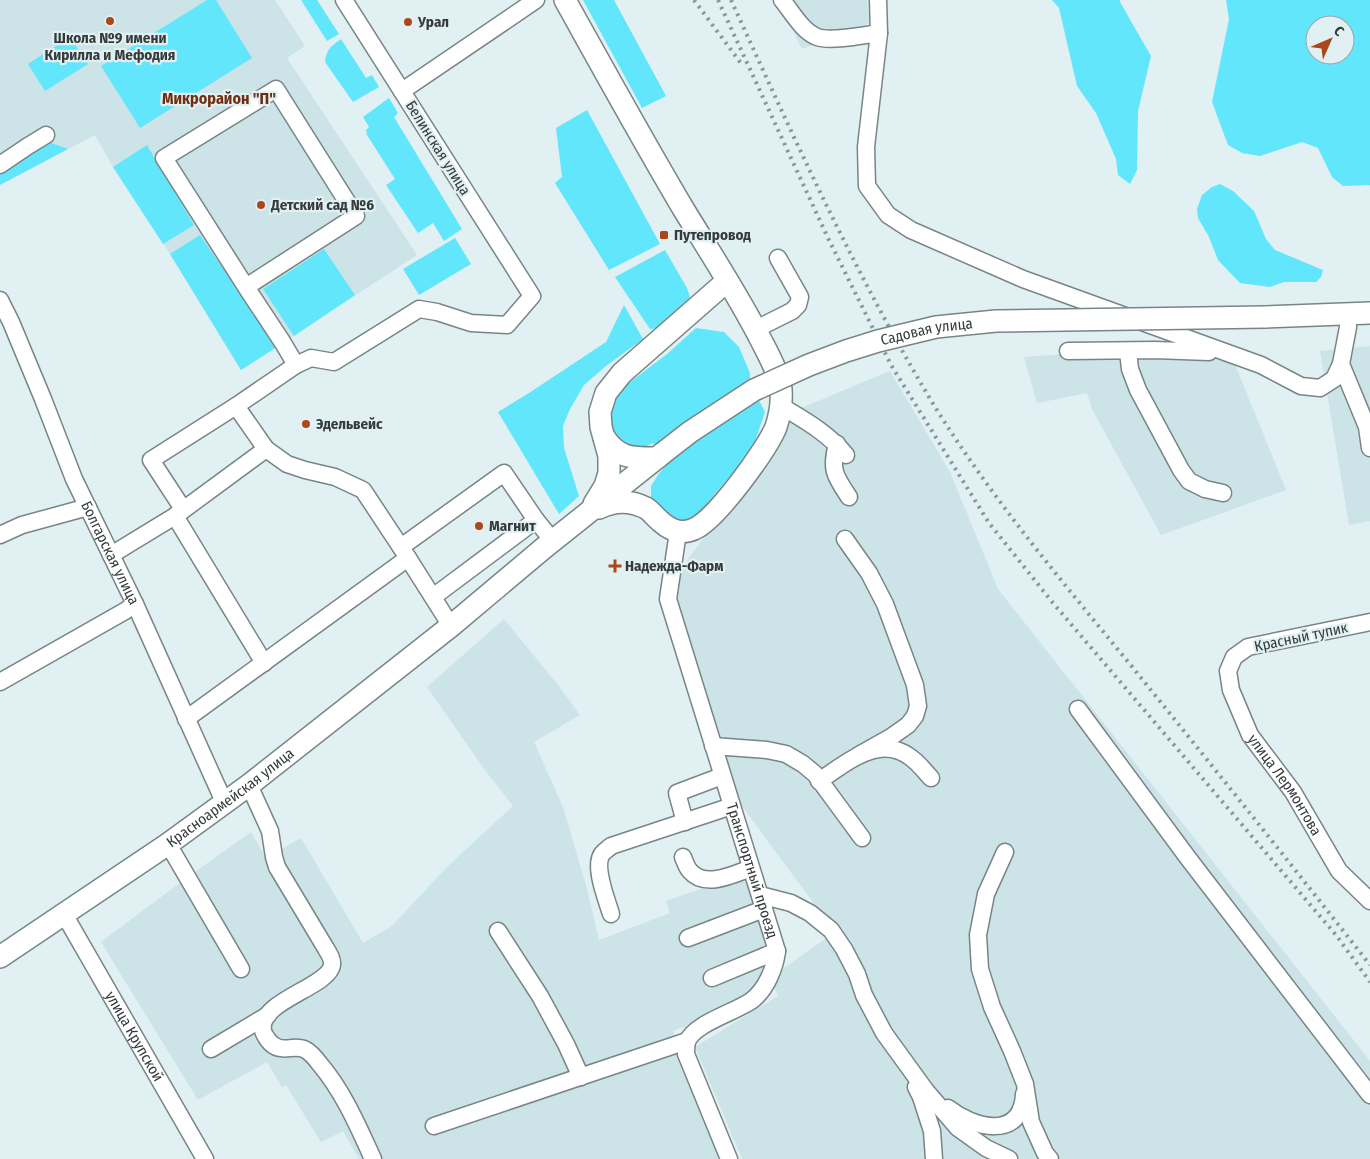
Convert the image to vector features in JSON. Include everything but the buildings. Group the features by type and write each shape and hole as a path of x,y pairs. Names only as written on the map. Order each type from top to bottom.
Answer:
{"main road":[{"path":"565,0 662,173 756,329 772,362 781,388 781,406 776,426 769,440 741,480 707,521 695,529 678,532 660,521 647,509 626,502 619,501 605,505 588,513"},
{"path":"588,513 605,486 609,473 600,412 606,393 613,382 727,281"},
{"name":"Садовая улица","path":"549,544 690,432 754,390 809,365 878,340 936,327 996,321 1265,317 1370,313"},
{"path":"604,437 614,450 623,455 641,458 660,456"},
{"path":"647,509 643,498 643,490 647,478 660,456"},
{"name":"Красноармейская улица","path":"0,957 225,804 451,626 549,544"}],"street":[{"name":"Белинская улица","path":"296,366 311,358 334,362 419,309 437,312 471,323 508,325 532,296 344,0"},
{"path":"402,91 536,0"},
{"path":"782,0 805,29 817,37 828,39 879,33"},
{"path":"878,0 879,33 866,147 867,186 888,215 911,230 1023,279 1261,366 1301,386 1320,388 1334,379 1341,364 1348,327 1348,314"},
{"path":"246,287 356,216 276,89 164,158 296,366 151,460 264,663"},
{"path":"0,165 46,135"},
{"path":"756,329 792,311 798,305 800,297 778,258"},
{"name":"Болгарская улица","path":"0,300 44,399 74,479 135,604 225,804"},
{"path":"1068,351 1224,353"},
{"path":"1128,351 1130,369 1138,390 1181,470 1189,481 1205,489 1223,493"},
{"path":"1341,364 1367,427 1370,448"},
{"path":"236,406 266,449 287,464 335,477 362,490 451,626"},
{"path":"781,406 818,428 842,449 834,457 834,467 837,479 849,497"},
{"path":"111,555 179,512 266,449"},
{"path":"186,719 264,663 504,473 536,520 549,544"},
{"path":"0,535 22,525 88,507"},
{"path":"433,597 536,520"},
{"name":"Транспортный проезд","path":"678,532 668,599 777,950 775,965 764,986 752,1000 696,1030 687,1041"},
{"path":"819,780 908,725 915,716 918,706 915,685 885,604 869,574 845,539"},
{"path":"0,682 135,604"},
{"name":"Красный тупик","path":"1234,657 1248,648 1370,622"},
{"name":"улица Лермонтова","path":"1234,657 1228,672 1231,690 1250,735 1293,792 1339,871 1370,901"},
{"path":"1078,709 1188,858 1370,1096"},
{"path":"713,746 767,750 786,754 803,764 815,774 862,838"},
{"path":"859,755 874,749 890,748 903,752 916,761 931,778"},
{"path":"685,822 677,793 721,773"},
{"path":"249,785 270,831 276,867 325,947 332,965 322,978 279,1004 263,1022 262,1030 271,1044 278,1048 301,1048 306,1050 330,1075 374,1159"},
{"path":"611,914 599,872 599,861 602,854 611,846 732,806"},
{"path":"168,844 242,969"},
{"path":"1005,852 984,902 978,935 980,969 992,1008 1012,1051 1024,1084 1031,1122 1045,1153 1050,1159"},
{"path":"683,857 690,871 698,878 706,880 718,879 751,868"},
{"path":"688,938 762,902 791,903 810,913 831,930 844,949 857,974 864,995 884,1033 926,1091 958,1128 986,1148 1009,1159"},
{"name":"улица Крупской","path":"64,914 205,1159"},
{"path":"498,930 540,996 566,1044 581,1077"},
{"path":"712,978 777,950"},
{"path":"211,1049 268,1015"},
{"path":"434,1126 687,1041 686,1054 729,1159"},
{"path":"904,1061 921,1097 932,1131 934,1159"},
{"path":"926,1091 959,1117 974,1123 994,1126 1008,1123 1018,1116 1024,1104 1024,1084"}],"shaded area":[{"path":"0,0 275,0 305,46 287,58 417,255 241,370 167,249 113,167 95,135 0,185"},
{"path":"207,0 216,0 252,58 140,128 101,66"},
{"path":"301,0 317,0 339,34 327,41"},
{"path":"583,0 614,0 666,96 642,108"},
{"path":"779,0 867,0 870,23 802,49"},
{"path":"1052,0 1120,0 1151,56 1138,111 1137,170 1130,184 1118,175 1116,159 1096,113 1077,86 1059,8"},
{"path":"1226,0 1370,0 1370,185 1343,186 1332,177 1318,148 1302,142 1260,156 1242,153 1228,145 1212,102 1229,19"},
{"path":"70,37 88,64 45,91 28,64"},
{"path":"341,39 366,78 372,75 379,87 353,102 325,62 330,49"},
{"path":"389,98 398,113 394,117 462,229 444,241 433,223 418,233 386,185 395,179 367,135 366,130 369,127 363,117"},
{"path":"587,110 660,244 609,270 555,183 562,177 556,128"},
{"path":"46,141 68,149 0,185 0,170"},
{"path":"147,145 194,225 163,244 113,167"},
{"path":"1220,184 1233,191 1254,211 1266,239 1275,250 1323,270 1321,277 1316,282 1284,282 1270,287 1240,283 1218,260 1209,237 1198,218 1197,209 1202,195 1212,187"},
{"path":"200,235 277,347 241,370 170,254"},
{"path":"455,238 471,264 419,295 403,269"},
{"path":"324,249 355,295 294,336 263,289"},
{"path":"665,250 687,288 690,297 669,323 650,329 615,277"},
{"path":"624,305 643,339 584,385 570,409 563,426 564,448 579,496 559,514 498,412 606,342"},
{"path":"696,328 724,332 739,347 750,373 750,383 765,412 752,450 698,514 684,522 665,516 651,499 651,486 660,472 670,462 653,443 640,449 620,447 608,435 613,395 667,354"},
{"path":"1370,346 1370,521 1349,525 1320,351"},
{"path":"1138,349 1234,362 1286,490 1161,535 1092,409 1087,393 1037,403 1024,357"},
{"path":"890,371 950,472 998,589 1370,1061 1370,1159 742,1159 695,1047 778,996 770,978 835,932 739,802 669,585 799,409"},
{"path":"504,619 580,715 534,742 563,807 587,889 599,940 670,913 666,901 743,874 770,947 762,981 750,994 705,1018 673,1031 723,1159 359,1159 343,1131 321,1142 286,1085 282,1087 267,1062 198,1100 101,942 251,832 266,858 301,838 363,943 392,926 447,867 513,806 485,770 427,687"}],"railway":[{"path":"694,0 743,66"},
{"path":"718,0 827,236 891,365 989,523 1053,603 1336,935 1370,982"},
{"path":"731,0 851,254 904,354 954,436 1001,503 1051,568 1370,965"}],"place":[{"name":"Школа №9 имени Кирилла и Мефодия","path":"110,21"},
{"name":"Урал","path":"408,22"},
{"name":"Детский сад №6","path":"261,205"},
{"name":"Путепровод","path":"664,235"},
{"name":"Эдельвейс","path":"306,424"},
{"name":"Магнит","path":"479,526"},
{"name":"Надежда-Фарм","path":"615,566"}],"district":[{"name":"Микрорайон \"П\"","path":"219,98"}]}
